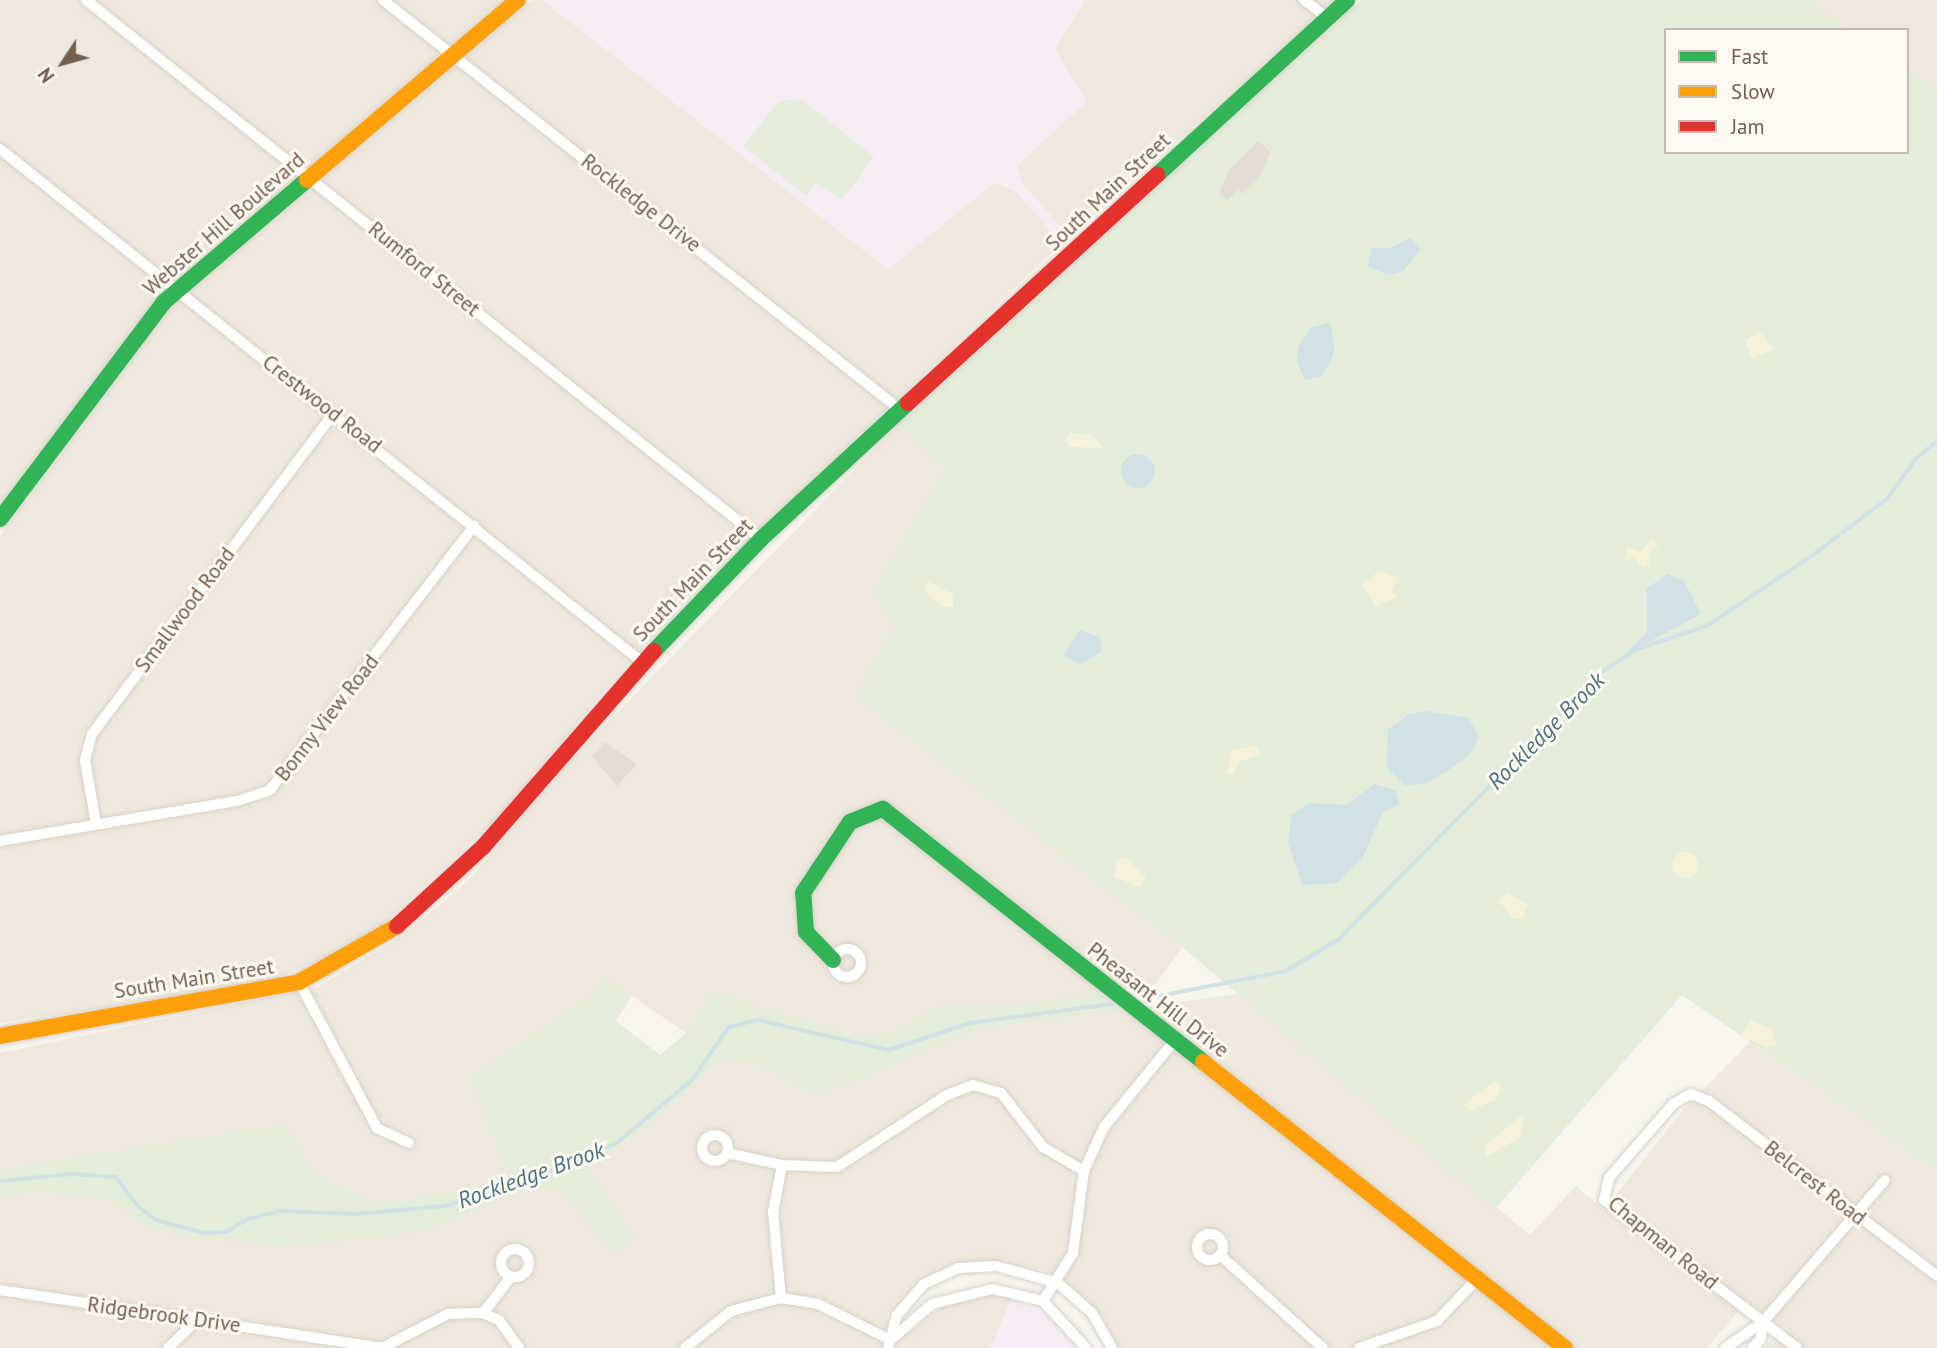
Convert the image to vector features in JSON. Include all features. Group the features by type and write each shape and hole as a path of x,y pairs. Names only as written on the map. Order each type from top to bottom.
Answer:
{"street":[{"name":"Rumford Street","path":"86,0 761,539"},
{"name":"Rockledge Drive","path":"383,0 898,408"},
{"name":"Webster Hill Boulevard","path":"0,519 177,289 518,0"},
{"path":"1304,0 1328,18"},
{"name":"South Main Street","path":"0,1036 299,982 377,942 449,881 642,662 761,539 898,408 1347,0"},
{"name":"Crestwood Road","path":"2,155 334,413 642,662"},
{"name":"Smallwood Road","path":"96,824 85,760 92,734 334,413"},
{"name":"Bonny View Road","path":"0,841 256,797 277,785 474,526"},
{"name":"Pheasant Hill Drive","path":"833,960 806,932 803,893 850,822 883,809 1565,1348"},
{"path":"299,982 377,1128 409,1143"},
{"path":"1044,1301 1058,1283 1078,1239 1084,1171 1104,1127 1175,1040"},
{"path":"727,1153 821,1170 846,1164 947,1095 973,1085 1001,1093 1043,1147 1084,1171"},
{"name":"Belcrest Road","path":"1690,1094 1709,1101 1937,1276"},
{"name":"Chapman Road","path":"1690,1094 1672,1104 1609,1178 1604,1200 1797,1348"},
{"path":"781,1298 773,1212 782,1165"},
{"path":"1725,1348 1763,1322 1885,1180"},
{"path":"1220,1255 1300,1333 1323,1348"},
{"path":"889,1344 905,1303 946,1272 1014,1267 1058,1283 1092,1313 1112,1348"},
{"path":"511,1277 483,1312 499,1320 519,1348"},
{"path":"1359,1348 1437,1321 1477,1279"},
{"path":"889,1344 921,1311 957,1293 993,1289 1044,1301 1086,1348"},
{"name":"Ridgebrook Drive","path":"0,1290 382,1348 448,1314 483,1312"},
{"path":"685,1348 731,1311 781,1298 829,1308 889,1344"},
{"path":"169,1348 197,1320"},
{"path":"1752,1348 1761,1339 1763,1322"}],"shaded area":[{"path":"0,0 503,0 158,296 0,504"},
{"path":"533,0 542,0 888,269 995,182 1015,191 1062,243 739,549 621,671 496,819 374,932 337,955 251,986 0,1023 0,536 171,308"},
{"path":"542,0 1085,0 1055,49 1087,102 1016,166 1023,184 1069,237 1062,243 1015,191 995,182 889,269"},
{"path":"1085,0 1335,0 1069,237 1023,184 1016,166 1086,102 1055,49"},
{"path":"1807,0 1937,0 1937,89 1909,69 1909,28 1849,28"},
{"path":"1410,238 1421,249 1403,271 1389,275 1368,267 1371,248 1390,248"},
{"path":"1330,323 1335,347 1331,361 1320,377 1305,380 1297,362 1298,347 1312,327"},
{"path":"898,425 944,470 873,591 895,625 855,696 1182,947 1155,985 1025,1005 940,1005 881,1037 853,1035 714,992 686,1033 603,976 589,997 469,1078 508,1174 465,1192 376,1203 317,1177 285,1124 0,1170 0,1053 318,987 401,937 467,882 572,759"},
{"path":"1138,454 1150,459 1155,471 1150,483 1138,488 1126,483 1121,471 1126,459"},
{"path":"1667,574 1684,581 1701,614 1623,656 1647,632 1646,589"},
{"path":"1080,630 1099,637 1102,644 1101,652 1080,664 1063,655"},
{"path":"1426,711 1469,718 1479,738 1471,753 1446,772 1425,784 1404,785 1386,767 1388,730 1409,714"},
{"path":"1375,784 1395,790 1400,804 1383,812 1363,857 1337,883 1302,885 1288,843 1291,815 1310,803 1346,805"},
{"path":"1238,994 1530,1235 1576,1186 1604,1210 1681,1112 1750,1042 1937,1170 1937,1348 1764,1348 1785,1329 1747,1301 1707,1348 1119,1348 1098,1313 1073,1288 1045,1270 982,1260 927,1276 886,1318 909,1333 945,1304 984,1295 1012,1297 991,1348 0,1348 0,1197 37,1192 108,1199 148,1229 429,1230 528,1189 559,1188 634,1235 587,1166 653,1123 720,1059 750,1061 818,1096 980,1029"},
{"path":"1012,1297 1052,1317 1079,1348 991,1348"}],"green space":[{"path":"1361,0 1807,0 1849,28 1664,28 1664,154 1909,154 1909,69 1937,89 1937,1170 1682,995 1495,1209 1182,947 855,696 895,625 873,591 944,470 898,425"},
{"path":"801,99 874,157 842,200 817,183 806,196 743,146 779,101"},
{"path":"603,976 632,996 616,1021 660,1055 686,1033 714,992 853,1035 881,1037 940,1005 1025,1005 1100,993 1120,1010 980,1029 818,1096 750,1061 720,1059 653,1123 587,1166 634,1235 615,1256 559,1188 528,1189 429,1230 283,1247 148,1229 108,1199 37,1192 0,1197 0,1170 285,1124 317,1177 376,1203 465,1192 508,1174 469,1078 589,997"}],"sand":[{"path":"1759,331 1774,350 1751,358 1745,341"},
{"path":"1070,432 1093,436 1103,448 1070,447 1064,440"},
{"path":"1652,539 1658,546 1649,554 1650,566 1643,568 1634,558 1624,561 1627,547 1640,552"},
{"path":"1379,571 1397,578 1391,591 1398,597 1375,606 1362,585"},
{"path":"929,582 953,594 953,607 944,607 927,594 924,585"},
{"path":"1256,745 1260,755 1241,761 1233,774 1227,773 1232,751"},
{"path":"1685,852 1694,856 1698,865 1694,874 1685,878 1676,874 1672,865 1676,856"},
{"path":"1126,858 1146,877 1141,887 1114,877 1117,861"},
{"path":"1507,893 1528,905 1522,919 1512,918 1499,901"},
{"path":"1751,1020 1772,1030 1777,1046 1767,1048 1740,1035"},
{"path":"1496,1080 1501,1087 1496,1100 1470,1110 1463,1105"},
{"path":"1524,1114 1520,1137 1486,1157 1485,1145"}],"building":[{"path":"1258,141 1271,152 1259,178 1243,194 1238,190 1227,200 1219,194 1229,170"},
{"path":"605,742 637,764 617,786 592,756"}],"waterway":[{"name":"Rockledge Brook","path":"1149,998 1286,971 1339,939 1602,672 1637,649 1707,626 1813,555 1887,499 1916,459 1937,441"},
{"name":"Rockledge Brook","path":"0,1181 72,1174 116,1177 139,1207 156,1220 205,1233 226,1232 248,1219 280,1211 356,1214 444,1206 507,1189 617,1143 693,1079 729,1027 758,1020 889,1050 970,1023 1112,1004"}],"traffic: fast":[{"path":"1157,175 1347,0"},
{"path":"0,519 164,302 307,180"},
{"path":"654,651 761,539 908,403"},
{"path":"833,960 806,932 803,893 850,822 883,809 1203,1062"}],"traffic: slow":[{"path":"307,180 518,0"},
{"path":"0,1036 299,982 397,926"},
{"path":"1203,1062 1565,1348"}],"traffic: jam":[{"path":"908,403 1157,175"},
{"path":"397,926 483,847 654,651"}]}
